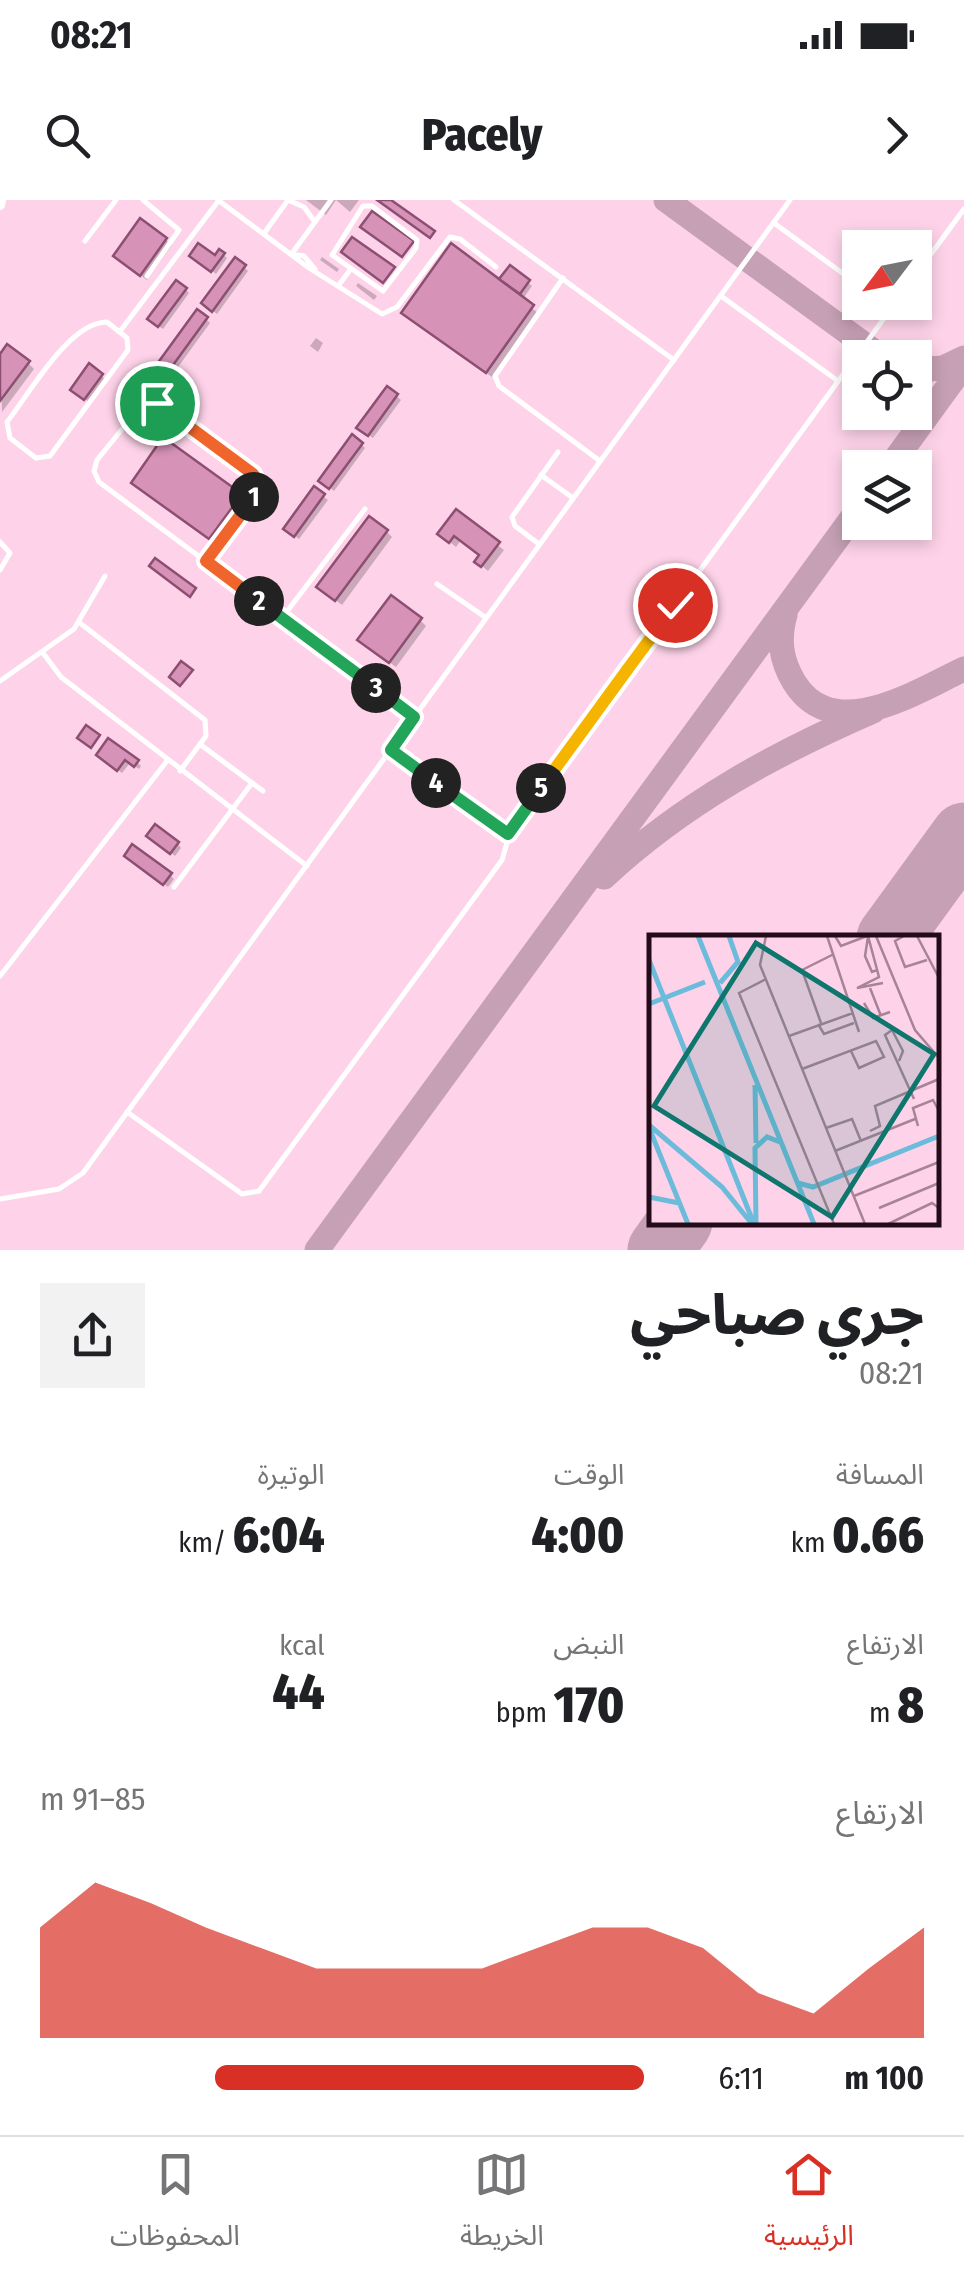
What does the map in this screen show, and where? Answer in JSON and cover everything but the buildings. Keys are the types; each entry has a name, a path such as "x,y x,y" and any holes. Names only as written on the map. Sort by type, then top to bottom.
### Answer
{"lane":[{"path":"85,241 116,200"},
{"path":"143,200 179,230 147,276"},
{"path":"121,330 218,200 295,254 304,256 315,269 376,312 390,312 445,240 454,237 496,267"},
{"path":"265,232 288,200 304,207 315,222"},
{"path":"295,254 331,200"},
{"path":"454,200 674,360"},
{"path":"0,1199 72,1182 307,866 790,200"},
{"path":"362,206 372,206 417,240 416,248 386,290 377,290 350,270 331,251 362,206"},
{"path":"932,253 964,209"},
{"path":"774,223 842,273"},
{"path":"338,286 350,270"},
{"path":"563,278 495,376 499,386 600,461"},
{"path":"721,296 838,381"},
{"path":"127,1112 242,1194 259,1191 502,860 508,834 884,320"},
{"path":"93,322 107,322 121,330 129,342 126,354 50,456 36,458 10,438 8,422 70,340 93,322"},
{"path":"206,561 256,494 257,478 157,403 146,401 97,460 95,477 206,561 414,717"},
{"path":"540,544 514,524 512,516 558,452"},
{"path":"541,475 573,498"},
{"path":"282,618 364,508"},
{"path":"0,542 10,552 0,570"},
{"path":"0,681 80,623 105,576"},
{"path":"437,584 484,617"},
{"path":"80,623 205,720 208,732 180,771"},
{"path":"43,653 61,677 231,812 307,866"},
{"path":"200,745 263,792"},
{"path":"391,750 508,834"},
{"path":"0,976 167,761"},
{"path":"174,886 252,783"}],"taxiway":[{"path":"666,200 858,340"},
{"path":"932,369 964,358"},
{"path":"902,450 964,365"},
{"path":"317,1250 842,532"},
{"path":"785,615 781,641 790,674 811,701 830,710 876,708 964,669"},
{"path":"604,877 666,826 731,782 873,711"}],"runway":[{"path":"891,935 964,835"},
{"path":"660,1250 678,1225"}],"route":[{"path":"157,403 257,478 256,494 206,561 414,717 391,750 508,834 675,605"}]}
